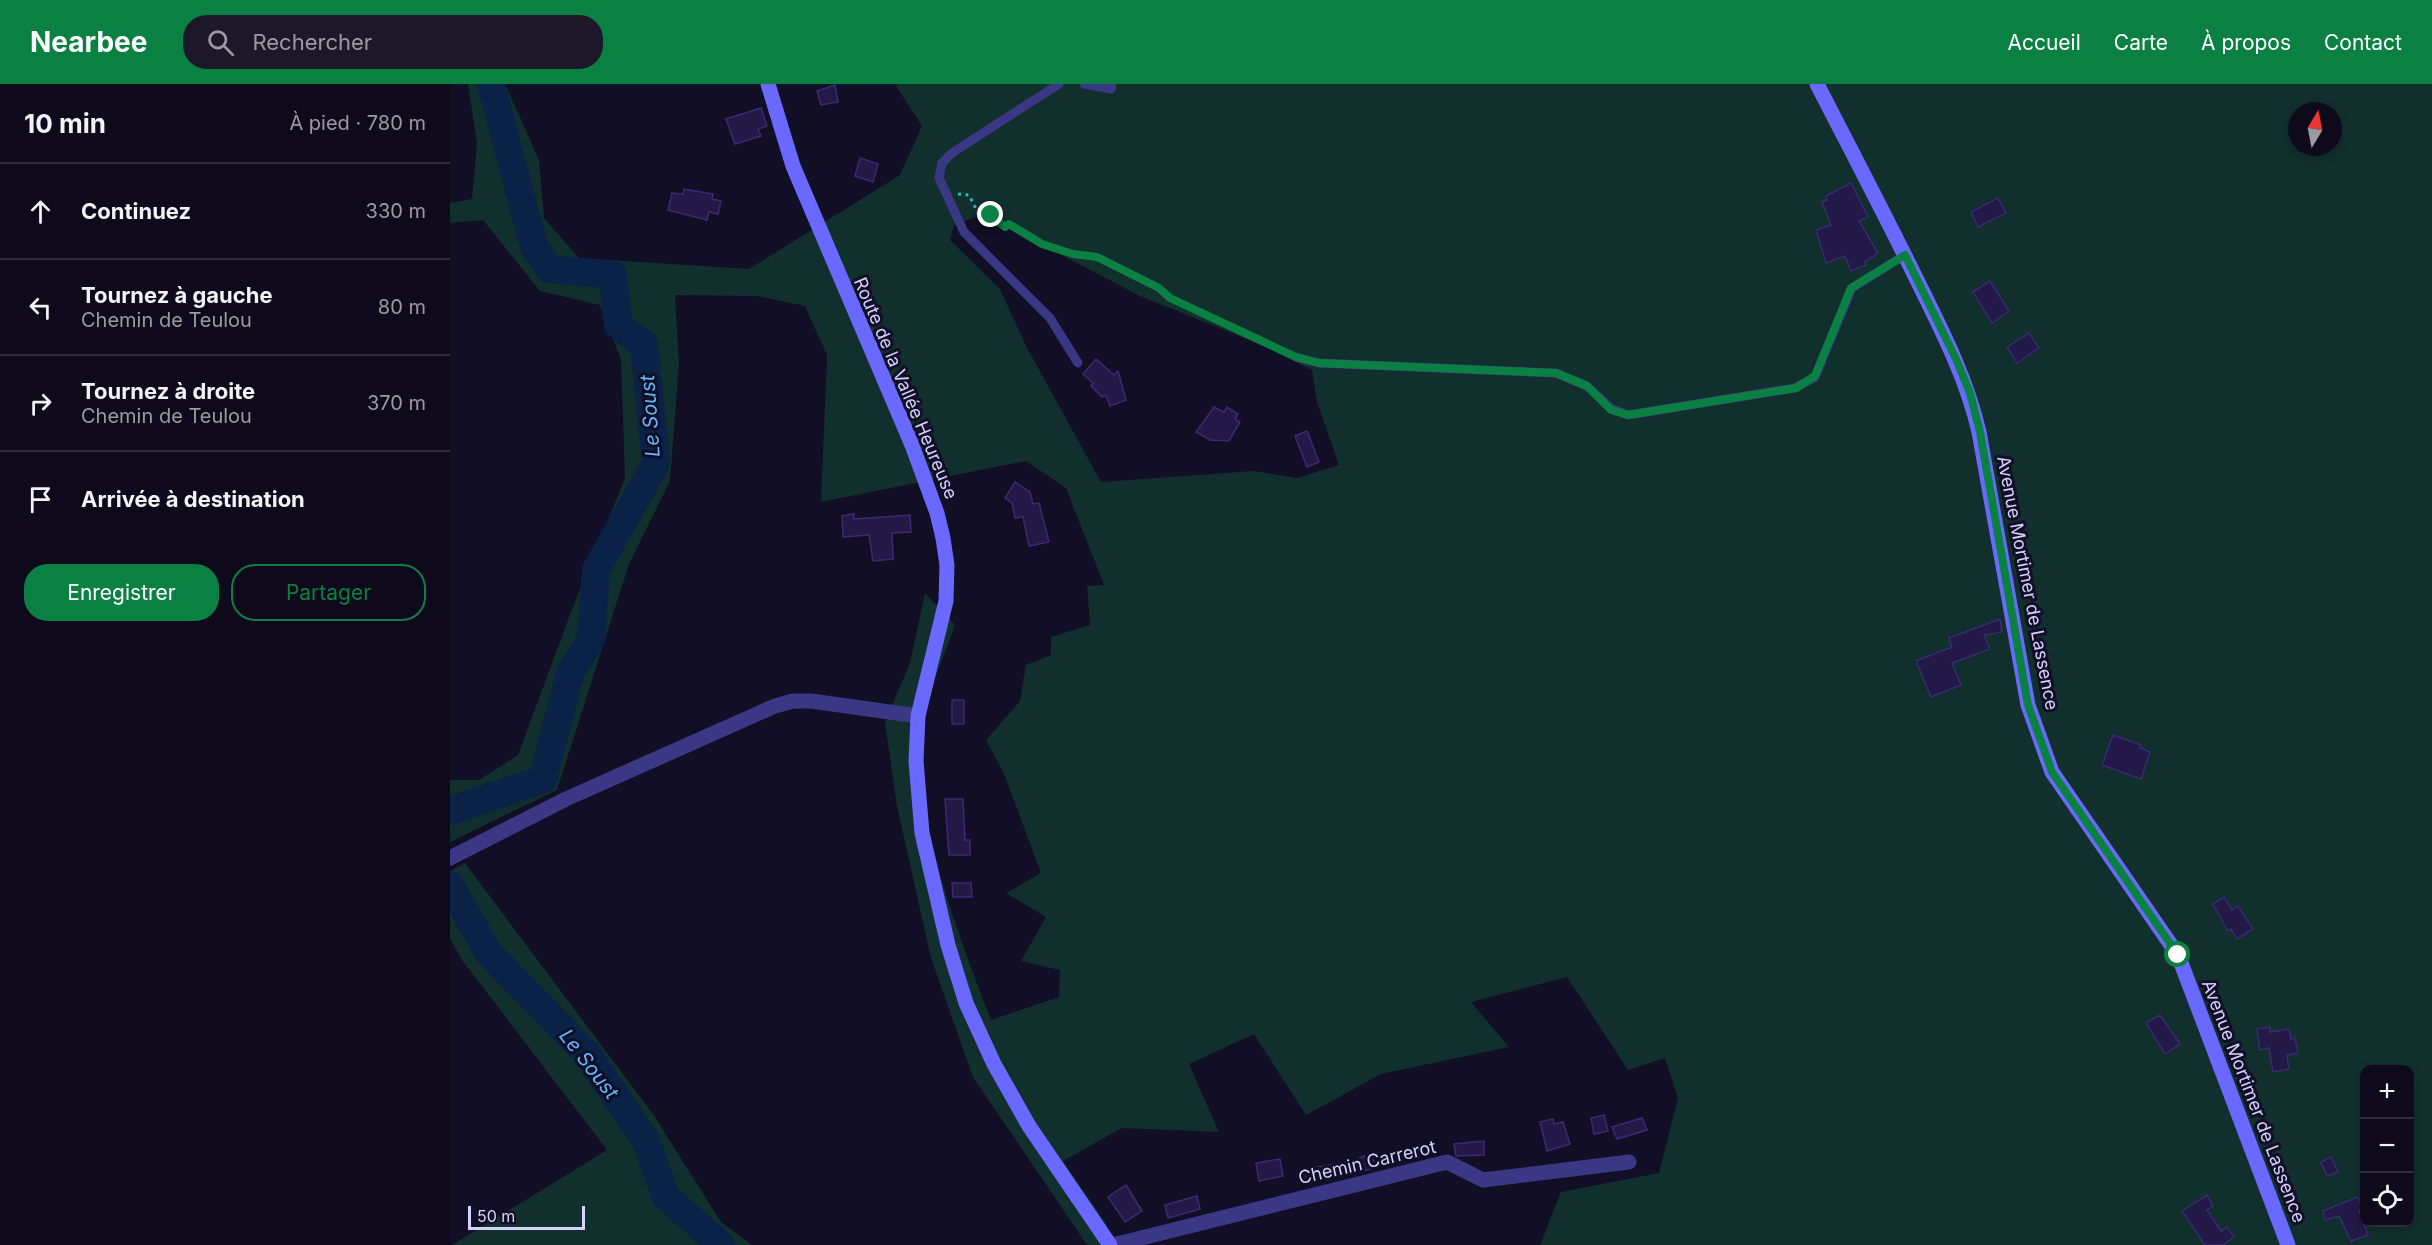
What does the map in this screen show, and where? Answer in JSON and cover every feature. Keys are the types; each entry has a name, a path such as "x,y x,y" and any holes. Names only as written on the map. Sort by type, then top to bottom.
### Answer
{"street":[{"name":"Route de la Vallée Heureuse","path":"768,84 793,166 912,445 937,513 943,537 947,565 945,601 918,716 916,761 922,833 948,945 966,1003 994,1064 1029,1126 1111,1245"},
{"name":"Avenue Mortimer de Lassence","path":"1817,84 1905,255 1970,393 1980,432 2028,705 2052,772 2178,955 2288,1245"},
{"path":"455,855 566,799 774,706 794,701 811,701 918,716"},
{"name":"Chemin Carrerot","path":"1111,1245 1447,1161 1483,1180 1629,1162"}],"lane":[{"path":"1059,84 952,153 942,163 939,178 964,232 1050,318 1078,363"},
{"path":"1084,84 1111,89 1112,84"},
{"path":"1296,357 1319,363 1556,373 1587,386 1611,410 1628,415 1796,388 1815,376 1851,288 1905,255"}],"path":[{"path":"969,195 978,213 991,215 1005,227 1009,224 1042,244 1073,254 1097,257 1159,288 1170,298 1296,357"}],"green space":[{"path":"468,84 505,84 539,160 544,218 579,258 749,269 900,175 922,126 895,84 2432,84 2432,1245 1540,1245 1561,1192 1659,1173 1678,1098 1665,1058 1628,1070 1567,977 1471,1002 1509,1047 1381,1074 1306,1115 1254,1034 1189,1064 1219,1132 1122,1128 1063,1161 1105,1222 1116,1245 1087,1245 973,1077 931,958 897,806 885,722 910,663 925,593 955,625 927,707 922,746 923,785 929,826 950,907 991,1020 1059,997 1060,970 1021,961 1046,917 1006,893 1041,873 1005,776 986,740 1020,701 1026,665 1051,655 1051,637 1090,625 1087,586 1104,585 1066,488 1026,461 821,502 827,355 805,306 757,296 675,295 679,363 670,481 629,564 557,790 450,842 450,780 479,780 518,755 571,612 625,478 621,360 600,305 540,291 483,220 450,223 450,203 472,199 477,143","holes":["983,214 1140,296 1259,344 1312,370 1317,402 1339,465 1297,478 1253,471 1101,482 1026,346 1000,289 950,240 954,225"]},
{"path":"465,863 653,1114 721,1222 752,1245 452,1245 607,1150 462,960 450,939 450,871"}],"building":[{"path":"835,85 838,102 821,105 817,91"},
{"path":"761,108 767,126 758,129 761,136 735,144 726,119"},
{"path":"860,158 878,164 873,182 855,176"},
{"path":"1851,183 1868,217 1859,221 1878,253 1865,262 1866,265 1851,271 1845,256 1826,263 1816,230 1831,225 1822,202 1827,200 1826,196"},
{"path":"684,189 713,194 712,199 721,201 718,214 709,212 707,220 668,210 672,193 683,194"},
{"path":"1998,198 2006,213 1978,227 1971,212"},
{"path":"1990,281 2009,311 1992,323 1973,292"},
{"path":"2029,333 2039,348 2017,363 2007,347"},
{"path":"1096,359 1114,375 1118,371 1126,400 1110,406 1106,395 1102,397 1091,386 1093,383 1083,374"},
{"path":"1214,407 1224,412 1227,407 1238,414 1235,419 1240,422 1229,441 1210,440 1196,432"},
{"path":"1307,431 1319,462 1307,467 1295,436"},
{"path":"1015,482 1030,492 1033,504 1039,503 1049,542 1029,546 1023,517 1015,518 1012,503 1005,498"},
{"path":"854,514 854,519 910,515 911,532 892,533 893,559 873,561 869,535 843,537 842,516"},
{"path":"2000,619 2002,632 1984,635 1990,649 1952,663 1961,685 1931,697 1916,661 1952,647 1949,638"},
{"path":"952,700 964,700 964,724 952,724"},
{"path":"2113,735 2141,745 2140,748 2150,752 2141,779 2102,765"},
{"path":"945,799 963,799 965,840 970,840 970,855 949,855"},
{"path":"952,883 971,883 972,897 953,897"},
{"path":"2224,897 2232,910 2238,906 2253,929 2237,939 2231,929 2228,931 2213,904"},
{"path":"2160,1015 2180,1044 2165,1054 2146,1023"},
{"path":"2270,1027 2270,1032 2289,1029 2291,1039 2295,1038 2298,1053 2287,1055 2289,1069 2273,1072 2269,1048 2260,1050 2257,1029"},
{"path":"1604,1115 1608,1131 1594,1134 1591,1118"},
{"path":"1642,1118 1647,1130 1617,1139 1612,1127"},
{"path":"1553,1119 1554,1124 1563,1122 1570,1144 1547,1151 1540,1122"},
{"path":"1484,1141 1484,1155 1456,1156 1454,1144"},
{"path":"1371,1154 1376,1168 1363,1171 1356,1159"},
{"path":"2331,1157 2338,1172 2327,1176 2321,1162"},
{"path":"1280,1159 1283,1176 1259,1181 1256,1163"},
{"path":"1355,1160 1357,1170 1306,1184 1302,1173 1307,1171 1306,1169"},
{"path":"1126,1185 1142,1211 1125,1222 1108,1197"},
{"path":"2207,1195 2213,1206 2207,1210 2221,1231 2227,1227 2234,1237 2223,1245 2205,1245 2182,1211"},
{"path":"1197,1196 1200,1209 1168,1218 1165,1205"},
{"path":"2358,1197 2360,1227 2365,1227 2368,1235 2351,1241 2339,1216 2325,1220 2323,1211"}],"waterway":[{"name":"Le Soust","path":"450,811 543,779 570,673 591,639 596,570 656,463 644,344 618,325 613,275 549,269 534,246 491,84"},
{"name":"Le Soust","path":"450,885 488,952 586,1053 646,1141 666,1197 721,1245"}],"route":[{"path":"991,215 1005,227 1009,224 1042,244 1055,246 1073,254 1097,257 1159,288 1170,298 1296,357 1319,363 1556,373 1587,386 1611,410 1628,415 1796,388 1815,376 1851,288 1905,255 1956,359 1970,393 1980,432 2028,705 2052,772 2178,955"}]}
